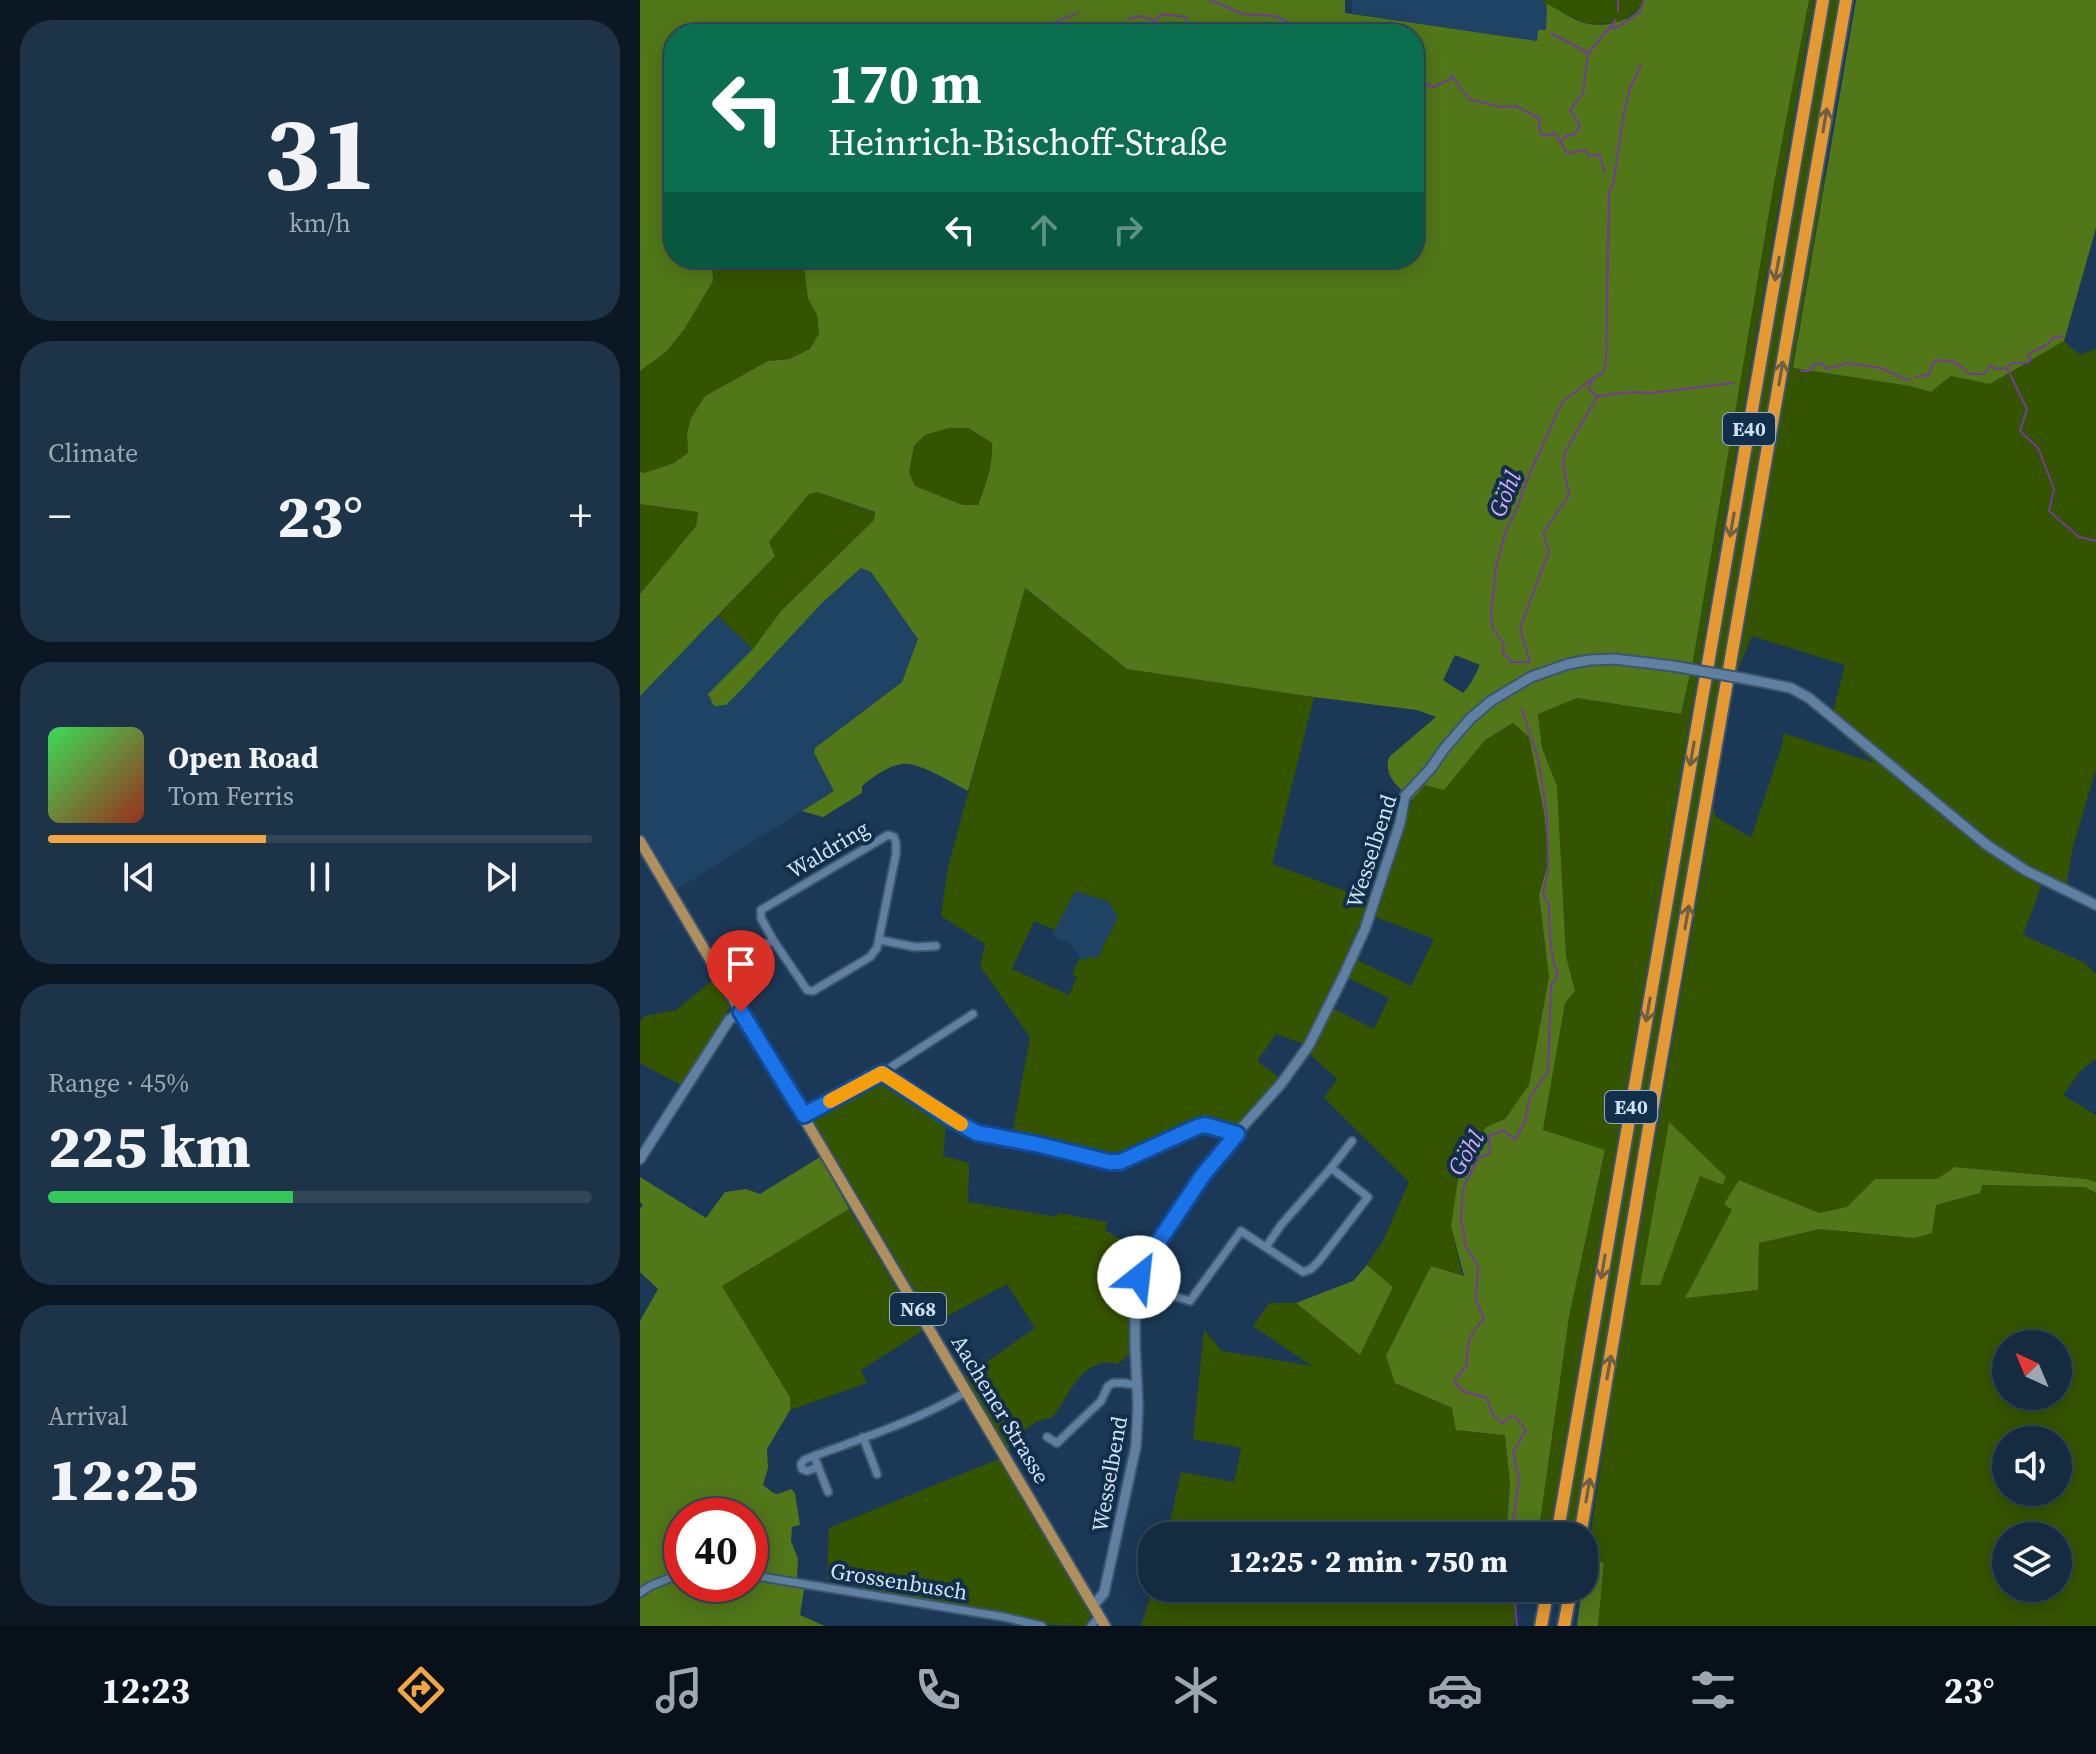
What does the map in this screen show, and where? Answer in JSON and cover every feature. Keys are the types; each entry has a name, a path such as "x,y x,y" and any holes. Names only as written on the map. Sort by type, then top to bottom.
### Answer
{"highway":[{"name":"E40","path":"1559,1522 1823,0"},
{"name":"E40","path":"1582,1522 1846,0"},
{"path":"1541,1626 1545,1602"},
{"path":"1564,1626 1568,1602"}],"main road":[{"name":"Aachener Strasse","path":"640,841 1102,1621"}],"street":[{"name":"Wesselbend","path":"1093,1606 1104,1593 1136,1446 1135,1296 1144,1265 1203,1175 1281,1084 1309,1045 1365,929 1394,845 1405,796 1470,719 1491,701 1531,677 1590,660 1614,659 1673,666 1791,688 1809,698 1987,845 2025,870 2096,905"},
{"name":"Waldring","path":"888,835 894,837 896,854 880,940 870,957 813,991 807,990 773,940 761,918 761,910 888,835"},
{"path":"718,973 773,940"},
{"path":"880,940 915,947 936,946"},
{"path":"640,1159 729,1020 741,1012"},
{"path":"804,1115 882,1073 973,1014"},
{"path":"882,1073 977,1133 1109,1162 1120,1162 1205,1125 1237,1134"},
{"path":"1266,1247 1352,1141"},
{"path":"1137,1285 1190,1301 1241,1231 1303,1272 1311,1269 1368,1197 1331,1168"},
{"path":"1047,1437 1057,1443 1101,1401 1108,1386 1113,1383 1137,1385"},
{"path":"818,1467 807,1471 802,1469 801,1464 814,1456 908,1422 966,1392"},
{"path":"863,1437 877,1474"},
{"path":"814,1456 828,1492"},
{"name":"Grossenbusch","path":"768,1578 1042,1626"},
{"path":"640,1593 664,1580"},
{"path":"1091,1626 1102,1621"}],"shaded area":[{"path":"1352,0 1544,0 1547,4 1546,31 1537,41 1352,14"},
{"path":"862,567 871,572 918,639 902,682 815,748 814,753 834,791 676,890 640,832 640,696 718,616 753,649 709,693 742,689 822,603"},
{"path":"1074,891 1108,901 1118,917 1096,960 1085,961 1071,944 1052,936"}],"green space":[{"path":"640,0 1345,0 1345,13 1420,24 664,24 664,268 712,268 713,281 685,328 666,352 640,371"},
{"path":"1544,0 1644,0 1642,7 1620,23 1587,24 1544,4"},
{"path":"1644,0 1809,0 1773,189 1693,661 1681,714 1577,698 1538,714 1542,748 1557,786 1566,956 1575,991 1565,1003 1543,1130 1605,1150 1569,1317 1540,1522 1507,1522 1510,1483 1505,1435 1456,1430 1452,1408 1395,1383 1386,1356 1431,1266 1464,1276 1451,1226 1460,1166 1486,1127 1505,1119 1529,1085 1549,977 1539,895 1549,860 1544,813 1529,737 1513,723 1485,740 1444,790 1425,785 1412,800 1390,776 1389,757 1436,717 1417,710 1127,669 1025,588 968,791 927,770 902,764 876,776 862,786 862,793 823,817 802,811 834,791 814,753 815,748 902,682 918,639 871,572 861,568 822,603 726,705 714,706 708,694 753,649 781,611 874,520 875,512 817,492 809,494 769,542 775,556 640,696 640,594 696,526 698,512 640,504 640,472 674,463 688,453 687,433 691,418 705,396 768,361 789,359 810,349 819,333 817,315 808,299 804,268 1424,268 1424,25 1537,41 1538,30 1546,30 1547,4 1578,20 1596,25 1629,18","holes":["949,428 968,428 992,443 990,467 978,505 963,505 915,486 909,472 914,446 925,435","1455,655 1480,665 1463,693 1443,680"]},
{"path":"1809,0 1814,0 1551,1522 1540,1522 1569,1317 1605,1151 1543,1131 1565,1003 1575,991 1566,956 1557,786 1542,748 1538,714 1577,698 1681,714 1693,661 1773,189"},
{"path":"1827,0 1842,0 1582,1497 1574,1522 1568,1522 1568,1497"},
{"path":"1856,0 2096,0 2096,228 2064,341 1990,384 1951,376 1931,392 1793,368"},
{"path":"1828,162 1793,368 1931,392 1951,376 1990,384 2064,341 2080,355 2096,349 2096,769 2073,847 2065,892 2043,881 2023,935 2085,963 2096,974 2096,1059 2081,1070 2063,1095 2096,1115 2096,1182 1955,1167 1937,1179 1875,1179 1847,1208 1819,1213 1739,1180 1724,1204 1733,1209 1758,1290 1759,1243 1820,1229 1914,1238 1936,1205 1979,1193 1982,1185 2085,1187 2096,1193 2096,1626 1598,1626 1604,1563 1598,1561 1598,1522 1592,1522 1613,1384 1713,810 1715,816 1751,838 1783,742 1783,733 1875,763 1830,723 1845,665 1752,636 1737,671 1818,203","holes":["1669,1123 1725,1178 1723,1184 1700,1175 1640,1285"]},
{"path":"712,268 804,268 808,299 817,315 819,333 810,349 789,359 768,361 705,396 687,433 688,453 674,463 640,472 640,371 666,352 713,281"},
{"path":"949,428 968,428 992,443 990,467 978,505 963,505 915,486 909,472 914,447 925,435"},
{"path":"817,492 875,513 874,520 781,611 753,649 718,616 775,556 769,542 809,494"},
{"path":"640,504 698,512 696,526 640,594"},
{"path":"1024,588 1127,669 1314,697 1272,864 1370,900 1326,1004 1304,1044 1276,1034 1257,1061 1281,1079 1230,1136 1203,1127 1118,1160 1012,1135 1030,1037 980,966 985,944 941,916 948,867","holes":["1075,891 1108,901 1118,917 1097,959 1088,956 1085,961 1080,958 1072,974 1077,977 1069,995 1012,969 1034,921 1055,930"]},
{"path":"1514,723 1529,737 1544,813 1549,860 1539,895 1549,977 1529,1086 1505,1119 1486,1127 1451,1226 1462,1275 1430,1266 1395,1383 1505,1435 1510,1483 1507,1522 1170,1522 1181,1472 1234,1482 1241,1448 1193,1439 1204,1330 1222,1351 1312,1366 1253,1326 1269,1303 1296,1303 1360,1355 1393,1287 1367,1265 1384,1239 1409,1182 1324,1098 1337,1079 1308,1052 1332,1008 1374,1029 1389,998 1348,978 1357,960 1411,986 1434,939 1373,916 1412,800 1425,785 1444,789 1485,740"},
{"path":"713,980 730,1007 681,1085 640,1063 640,1023 644,1016 676,1010"},
{"path":"882,1080 946,1124 943,1156 969,1163 968,1202 1107,1222 1105,1230 1146,1256 1133,1278 1131,1353 1118,1364 1103,1363 1090,1368 1077,1380 1052,1418 1032,1424 1007,1451 965,1377 1035,1328 1007,1284 934,1323 812,1118"},
{"path":"1669,1122 1726,1177 1723,1185 1700,1176 1660,1285 1640,1285"},
{"path":"820,1157 849,1209 722,1286 790,1397 790,1410 767,1449 768,1468 763,1485 777,1494 791,1489 795,1493 800,1525 792,1527 791,1541 798,1559 797,1578 804,1589 800,1615 825,1626 640,1626 640,1321 658,1289 640,1272 640,1209 643,1205 640,1202 640,1177 706,1218 725,1192 746,1189 760,1194"},
{"path":"1955,1167 2086,1179 2096,1182 2096,1193 2085,1187 1982,1185 1980,1193 1936,1205 1932,1233 1914,1238 1820,1229 1759,1243 1758,1290 1685,1298 1732,1210 1724,1204 1739,1180 1819,1213 1847,1207 1875,1179 1937,1179"},
{"path":"849,1209 922,1331 861,1370 867,1383 790,1410 790,1397 722,1286"},
{"path":"1367,1265 1393,1287 1360,1355 1296,1303 1353,1281"},
{"path":"999,1459 1092,1611 1087,1626 988,1616 827,1579 829,1528"},
{"path":"1598,1561 1604,1563 1598,1626 1577,1626 1580,1602 1598,1602"},
{"path":"1149,1602 1515,1602 1516,1616 1514,1626 1141,1626"}],"waterway":[{"path":"1210,0 1243,14 1275,16 1289,24"},
{"path":"1618,0 1618,11"},
{"name":"Göhl","path":"1610,28 1618,27 1640,12 1644,0"},
{"path":"1051,24 1078,12"},
{"name":"Göhl","path":"1128,19 1141,16 1155,21 1162,14 1186,17 1189,24"},
{"path":"1589,52 1616,20"},
{"name":"Göhl","path":"1551,33 1588,53 1583,93 1570,110 1580,125 1574,135 1567,135 1561,141"},
{"name":"Göhl","path":"1596,396 1589,389 1592,379 1603,373 1606,363 1609,191 1613,184 1630,88 1641,65"},
{"name":"Göhl","path":"1424,83 1433,87 1452,76 1469,99 1501,107 1516,106 1540,119 1539,128 1543,136 1555,133 1567,153 1585,150 1589,156 1599,154 1605,172"},
{"path":"2008,367 2012,363 2028,363 2031,359 2027,355 2053,338 2063,336"},
{"name":"Göhl","path":"1916,377 1928,375 1935,360 1955,362 1970,374 1984,374 1991,365 1995,369 2007,368 2027,409 2020,431 2038,448 2054,489 2049,511 2079,537 2096,541"},
{"name":"Göhl","path":"1801,371 1809,371 1821,363 1827,369 1848,363 1881,368 1910,379"},
{"name":"Göhl","path":"1592,379 1562,402 1506,531 1496,566 1491,616 1493,629 1504,644 1503,653 1512,662 1530,662 1520,628 1549,551 1543,533 1569,495 1563,464 1565,452 1597,397"},
{"name":"Göhl","path":"1598,396 1733,383"},
{"name":"Göhl","path":"1513,1522 1519,1479 1513,1452 1526,1430 1514,1415 1502,1423 1492,1414 1487,1398 1463,1391 1454,1381 1467,1365 1470,1340 1484,1319 1476,1300 1478,1266 1466,1247 1461,1219 1463,1188 1478,1158 1490,1153 1489,1136 1504,1130 1515,1140 1525,1121 1530,1097 1548,1071 1551,986 1558,975 1550,937 1549,905 1543,894 1548,871 1547,815 1538,758 1522,709"},
{"name":"Göhl","path":"1515,1602 1517,1626"}],"slow traffic":[{"path":"830,1101 882,1073 961,1124"}],"route":[{"path":"741,1012 804,1115 882,1073 977,1133 1109,1162 1120,1162 1205,1125 1237,1134 1203,1175 1139,1277"}]}
